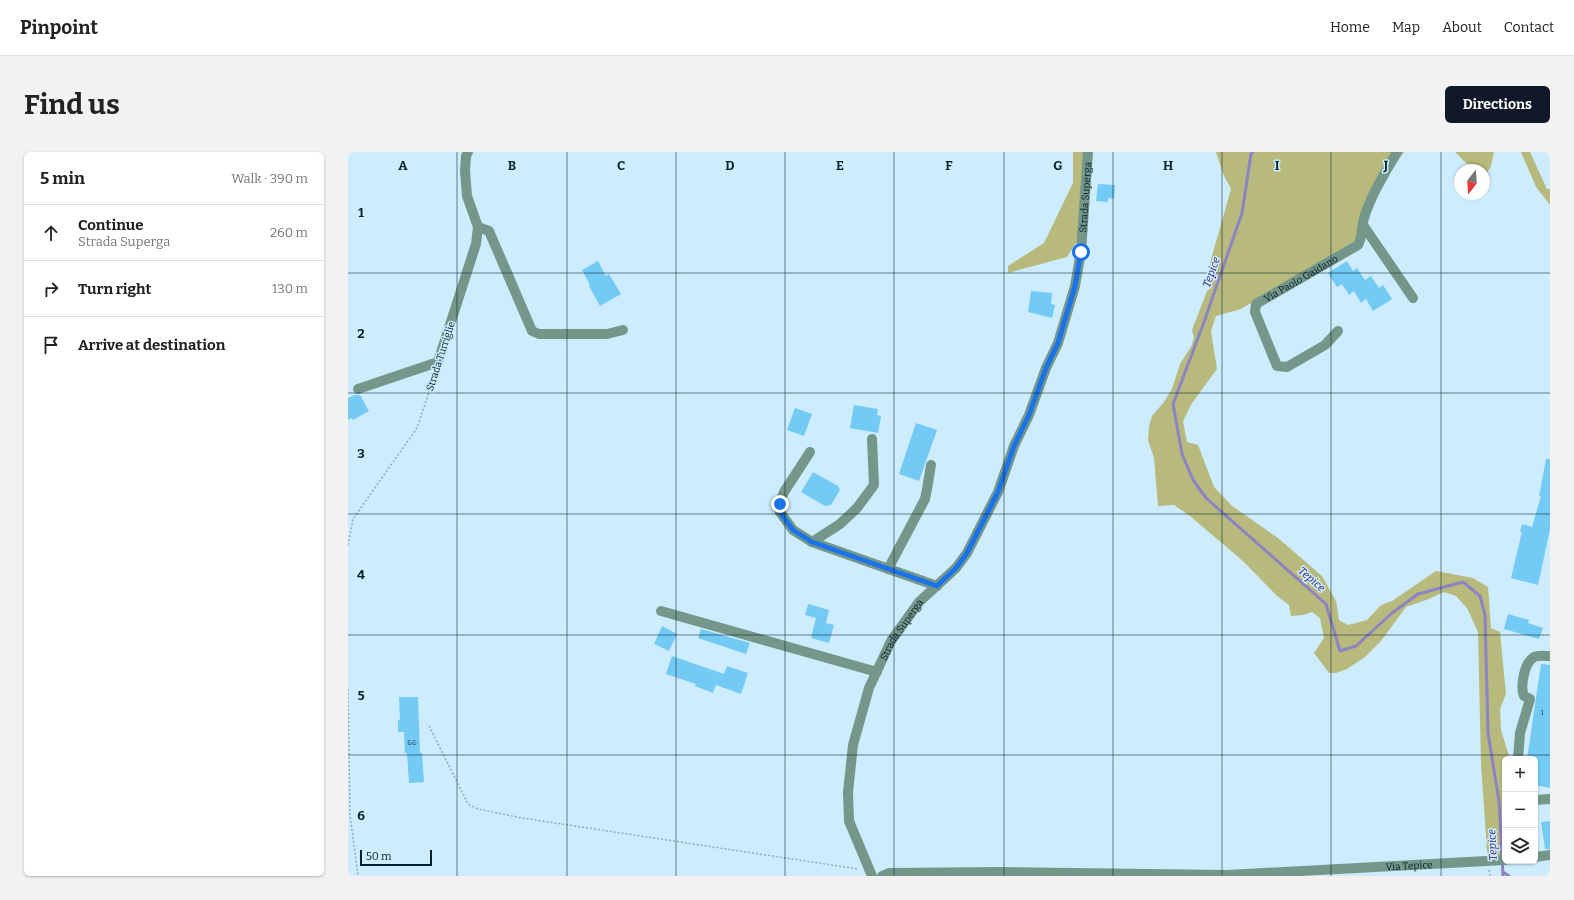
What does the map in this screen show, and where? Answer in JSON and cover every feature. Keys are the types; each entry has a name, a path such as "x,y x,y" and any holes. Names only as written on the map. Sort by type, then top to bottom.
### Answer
{"street":[{"name":"Strada Turriglie","path":"438,362 476,244 478,227 467,196 465,171 466,156 468,152"},
{"name":"Strada Superga","path":"871,874 849,821 848,792 853,745 870,688 896,635 919,602 956,568 967,553 994,499 1014,446 1029,415 1046,368 1058,343 1075,286 1081,252 1088,152"},
{"name":"Via Paolo Gaidano","path":"1338,330 1325,345 1287,367 1277,366 1254,312 1256,304 1358,245 1362,239 1363,220 1373,196 1397,152"},
{"path":"1363,225 1413,298"},
{"path":"478,227 489,231 532,331 539,334 608,334 623,330"},
{"path":"358,389 438,362"},
{"path":"812,542 840,524 857,508 874,486 872,439"},
{"path":"810,452 784,492 780,504 780,512 793,530 812,542 937,586"},
{"path":"888,569 924,499 927,489 930,465"},
{"path":"661,611 877,672"},
{"path":"1518,756 1520,732 1530,699 1524,696 1522,692 1526,668 1529,661 1536,656 1550,656"},
{"path":"1538,800 1550,799"},
{"path":"1538,857 1550,855"},
{"name":"Via Tepice","path":"882,876 889,873 1226,875 1502,860"}],"path":[{"name":"Strada Turriglie","path":"348,545 353,519 417,428 438,362"},
{"path":"348,689 350,815 358,876"},
{"path":"429,726 468,804 478,809 522,818 871,874"}],"green space":[{"path":"1073,152 1085,152 1079,239 1067,257 1008,273 1008,266 1044,243 1073,183"},
{"path":"1216,152 1404,152 1373,196 1355,241 1241,309 1216,316 1211,331 1217,369 1192,403 1183,421 1187,442 1198,445 1214,487 1232,506 1278,538 1322,576 1336,601 1339,620 1348,625 1367,620 1381,605 1392,601 1436,571 1473,578 1488,587 1491,628 1500,632 1506,694 1500,709 1501,730 1509,756 1502,756 1502,860 1492,861 1487,851 1481,764 1478,632 1467,608 1456,596 1444,592 1406,607 1381,641 1365,657 1347,669 1336,673 1329,673 1314,653 1324,638 1320,618 1312,612 1303,615 1291,616 1289,605 1277,596 1244,562 1190,516 1174,505 1158,506 1154,458 1148,440 1149,426 1152,416 1164,402 1172,389 1180,364 1192,345 1194,337 1192,330 1207,291 1212,286 1209,273 1210,263 1231,189 1223,174"},
{"path":"1455,152 1494,152 1490,168 1490,164 1467,164"},
{"path":"1521,152 1530,152 1547,189 1550,189 1550,205 1536,187"}],"building":[{"path":"1098,184 1115,185 1114,199 1108,198 1108,202 1096,201"},
{"path":"598,261 606,276 609,274 621,294 600,306 582,270"},
{"path":"1347,261 1353,271 1357,268 1365,280 1371,276 1379,288 1383,285 1392,299 1373,311 1366,299 1361,303 1354,291 1349,295 1342,284 1337,287 1328,273"},
{"path":"1031,291 1052,293 1051,304 1055,305 1052,318 1028,312"},
{"path":"355,395 360,395 369,411 353,420 352,418 348,420 348,398"},
{"path":"854,405 878,409 877,415 881,416 878,433 850,428"},
{"path":"795,408 812,414 804,436 787,430"},
{"path":"916,423 937,430 919,481 899,474"},
{"path":"1546,459 1550,459 1550,529 1538,585 1511,578 1522,532 1520,532 1522,524 1532,527 1541,496 1539,496"},
{"path":"813,472 838,486 840,490 831,505 825,506 801,492"},
{"path":"808,604 829,610 826,623 834,625 829,643 811,638 816,618 805,615"},
{"path":"1508,614 1529,620 1528,623 1543,628 1539,639 1504,629"},
{"path":"662,626 677,634 669,651 654,644"},
{"path":"701,629 750,643 746,654 698,638"},
{"path":"672,656 724,674 727,666 748,673 741,694 716,685 713,693 695,686 696,684 666,674"},
{"path":"1541,664 1550,665 1550,788 1538,786 1538,756 1527,756"},
{"path":"399,697 418,697 420,753 422,753 424,782 409,783 404,732 398,732 398,720 400,720"},
{"path":"1550,821 1550,849 1545,849 1541,822"}],"waterway":[{"name":"Tepice","path":"1253,152 1251,154 1242,213 1204,322 1173,404 1182,454 1193,480 1206,498 1326,604 1340,651 1356,646 1392,613 1418,594 1463,582 1480,596 1485,615 1488,733 1499,801 1503,876"},
{"name":"Tepice","path":"1503,872 1509,876"}],"route":[{"path":"780,504 780,512 793,530 812,542 937,586 956,568 967,553 998,492 1014,446 1029,415 1046,368 1058,343 1075,286 1081,252"}]}
